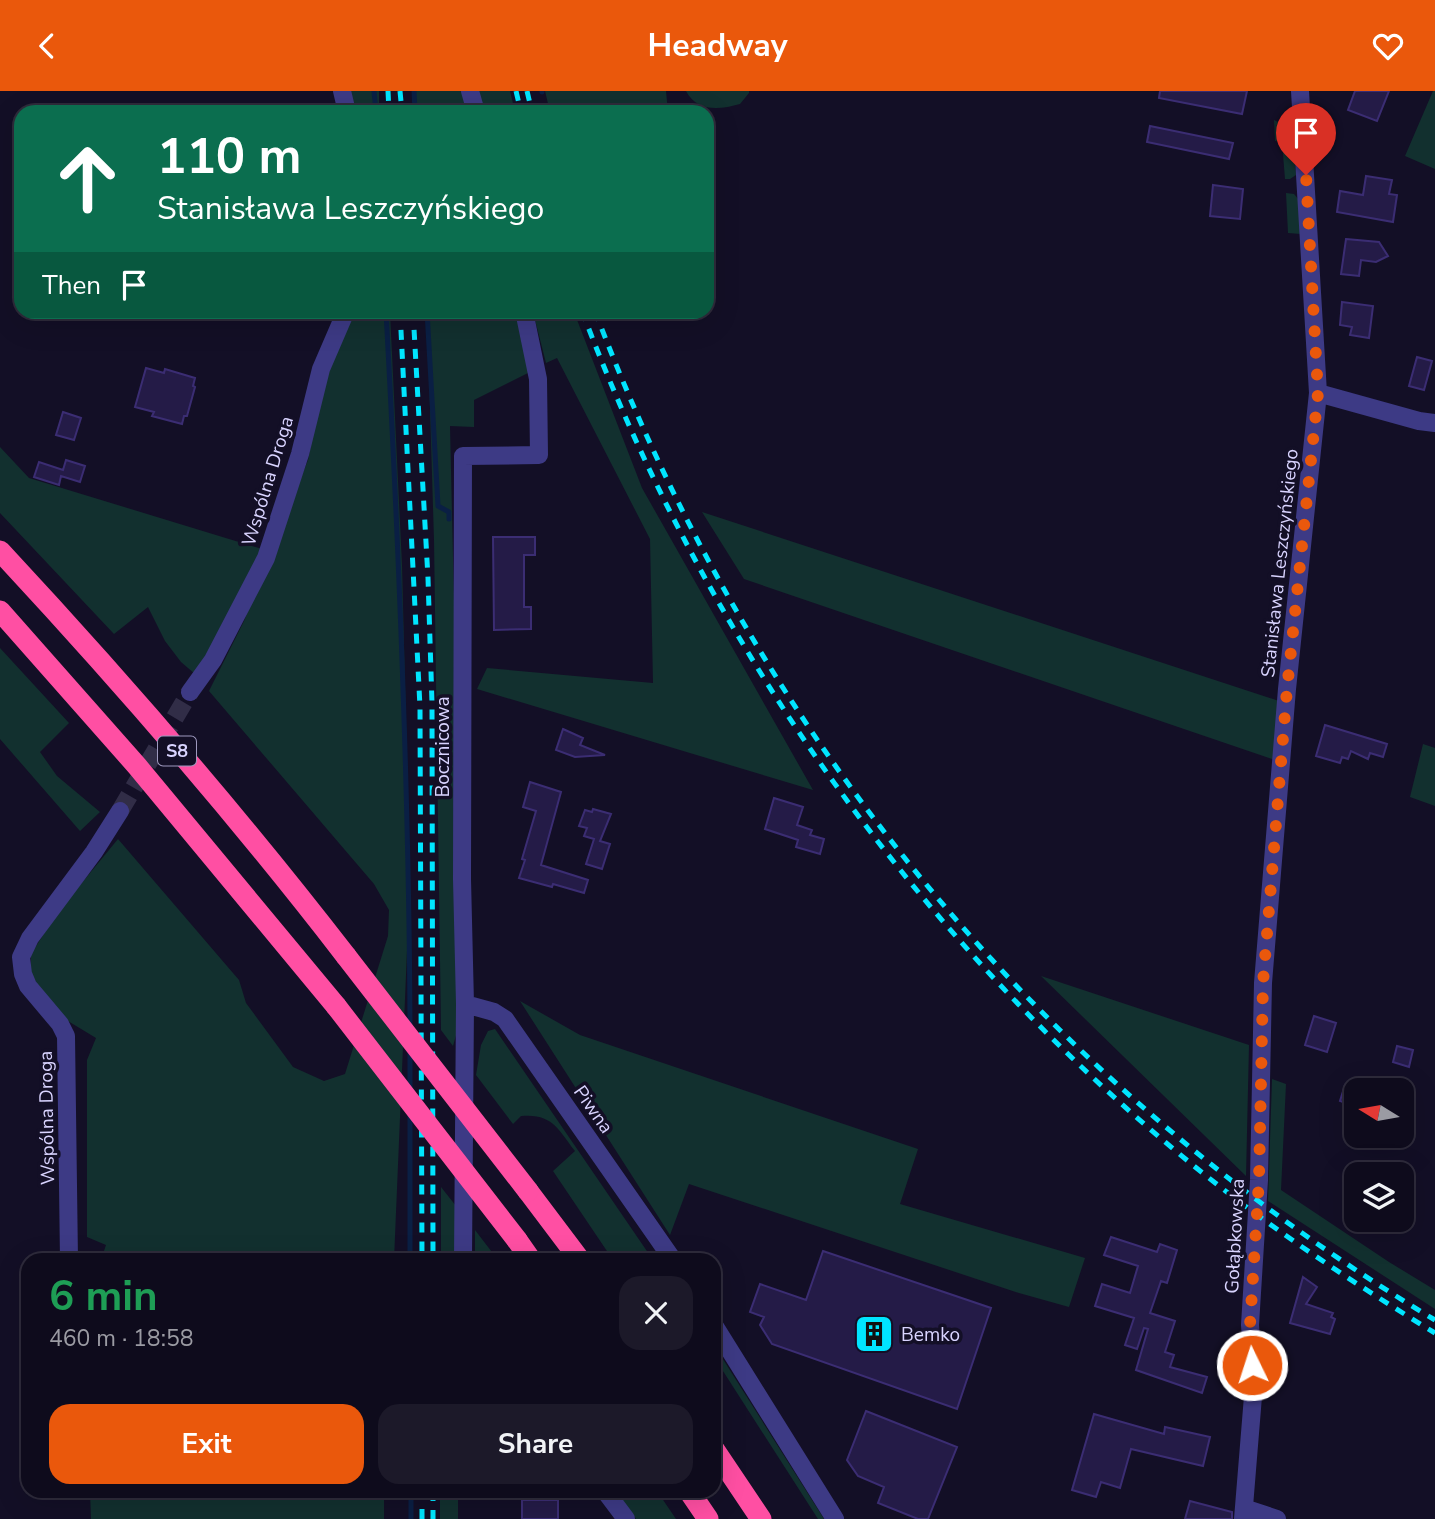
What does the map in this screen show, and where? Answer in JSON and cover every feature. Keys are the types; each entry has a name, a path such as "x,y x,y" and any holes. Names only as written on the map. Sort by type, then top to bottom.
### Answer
{"highway":[{"name":"S8","path":"0,551 166,738 303,900 575,1253"},
{"name":"S8","path":"0,611 137,766 336,1006 526,1253"},
{"path":"721,1459 761,1519"},
{"path":"694,1498 708,1519"}],"street":[{"name":"Stanisława Leszczyńskiego","path":"1261,1080 1263,983 1287,689 1318,393 1300,91"},
{"name":"Wspólna Droga","path":"190,692 213,660 266,558 300,454 321,369 343,319"},
{"name":"Bocznicowa","path":"463,1253 463,456 540,455 538,379 526,319"},
{"path":"1318,393 1435,423"},
{"name":"Wspólna Droga","path":"69,1253 66,1036 60,1024 28,986 21,957 30,938 94,852 120,811"},
{"name":"Piwna","path":"465,1004 494,1011 505,1019 668,1253"},
{"name":"Gołąbkowska","path":"1244,1513 1254,1384 1250,1325 1259,1180 1261,1080"},
{"path":"721,1336 835,1519"},
{"path":"610,1498 626,1519"},
{"path":"1244,1513 1277,1519"}],"green space":[{"path":"348,91 379,91 379,105 351,105"},
{"path":"415,91 464,91 467,105 416,105"},
{"path":"477,91 510,91 513,105 481,105"},
{"path":"545,91 666,91 667,105 548,105"},
{"path":"686,91 749,91 740,104 717,108 714,108 714,105 700,105"},
{"path":"1435,91 1435,169 1405,156"},
{"path":"1274,120 1288,127 1294,143 1296,175 1290,179 1285,179 1282,142 1275,141"},
{"path":"1286,193 1294,194 1299,200 1301,234 1288,233"},
{"path":"347,319 390,319 402,565 410,880 394,1253 103,1253 106,1245 87,1237 87,1060 96,1038 63,1018 42,993 31,973 31,954 57,913 118,839 239,980 246,1003 293,1067 324,1081 345,1074 388,936 389,910 374,884 209,691 244,621 308,460 324,377"},
{"path":"427,319 520,319 532,371 474,400 474,427 450,426 456,688 457,1032 453,1046 441,1030 434,540"},
{"path":"535,319 577,319 642,488 813,790 477,689 487,668 653,683 650,539 557,358 546,363"},
{"path":"0,447 29,478 262,549 228,623 195,674 181,662 165,641 148,607 114,634 0,513"},
{"path":"702,512 1279,701 1275,760 744,579"},
{"path":"0,648 69,723 40,752 57,776 100,812 80,831 0,739"},
{"path":"1423,744 1435,748 1435,806 1410,797"},
{"path":"1041,976 1249,1045 1246,1176"},
{"path":"520,1001 580,1035 918,1149 900,1204 1085,1258 1069,1307 689,1184 670,1235"},
{"path":"495,1029 648,1253 608,1253 553,1171 575,1151 559,1129 547,1120 532,1116 521,1116 513,1124 476,1075 481,1045 488,1031"},
{"path":"1272,1079 1286,1084 1281,1190 1435,1290 1435,1309 1268,1201"},
{"path":"441,1187 456,1206 457,1253 441,1253"},
{"path":"475,1230 493,1253 475,1253"},
{"path":"721,1356 824,1519 818,1519 721,1368"},
{"path":"90,1498 384,1498 384,1519 91,1519"},
{"path":"440,1498 458,1498 458,1519 440,1519"},
{"path":"620,1498 662,1498 676,1519 636,1519"}],"building":[{"path":"1160,91 1247,91 1242,114 1159,98"},
{"path":"1355,91 1389,91 1377,121 1348,110"},
{"path":"1150,126 1233,143 1229,159 1147,142"},
{"path":"1366,176 1392,180 1389,194 1397,195 1393,222 1337,212 1340,191 1363,195"},
{"path":"1213,185 1243,189 1240,219 1210,216"},
{"path":"1346,239 1379,242 1388,256 1376,262 1361,260 1359,276 1341,274"},
{"path":"1342,302 1373,306 1369,338 1350,335 1352,327 1340,325"},
{"path":"1417,357 1432,361 1424,390 1409,386"},
{"path":"146,368 164,373 165,369 195,378 187,416 184,416 182,424 152,416 154,412 135,407"},
{"path":"63,412 81,418 74,440 56,435"},
{"path":"66,460 85,466 80,482 61,476 59,485 34,477 39,462 63,470"},
{"path":"493,537 535,537 535,555 524,555 524,607 531,607 531,629 494,630"},
{"path":"1325,725 1387,744 1383,757 1370,753 1368,759 1351,751 1348,759 1342,757 1340,763 1316,756"},
{"path":"563,729 583,738 580,745 605,755 575,757 556,750"},
{"path":"530,782 561,792 541,865 588,880 584,893 519,878 536,811 523,807"},
{"path":"774,798 803,807 797,825 812,830 810,835 824,839 820,854 796,847 798,840 765,829"},
{"path":"593,809 611,814 600,841 610,844 602,869 586,864 594,839 584,836 587,828 579,826 585,810 592,812"},
{"path":"1314,1016 1336,1023 1327,1052 1305,1045"},
{"path":"1397,1046 1413,1050 1409,1067 1393,1062"},
{"path":"1111,1237 1157,1252 1160,1244 1177,1250 1167,1283 1161,1281 1150,1313 1175,1321 1165,1352 1174,1355 1170,1367 1207,1377 1202,1393 1136,1370 1148,1329 1144,1328 1137,1349 1125,1345 1134,1318 1095,1306 1102,1284 1130,1293 1138,1266 1104,1255"},
{"name":"Bemko","path":"823,1251 991,1308 957,1409 772,1344 760,1325 764,1317 750,1312 760,1284 806,1300"},
{"path":"1303,1277 1317,1287 1306,1304 1333,1313 1331,1317 1335,1319 1330,1334 1290,1323"},
{"path":"866,1411 957,1447 928,1519 918,1519 878,1503 884,1487 858,1476 847,1460"},
{"path":"1094,1414 1164,1434 1165,1427 1210,1437 1203,1466 1131,1449 1120,1488 1101,1482 1096,1497 1072,1490"},
{"path":"522,1500 558,1500 558,1519 522,1519"},
{"path":"1190,1501 1232,1512 1232,1519 1185,1519"}],"waterway":[{"path":"374,91 375,105"},
{"path":"414,91 415,105"},
{"path":"386,319 408,847 410,1025"},
{"path":"427,319 438,506 449,512 449,519"},
{"path":"410,1049 410,1088"},
{"path":"410,1112 410,1253"},
{"path":"411,1498 411,1519"}],"tunnel":[{"path":"120,811 190,692"}],"railway":[{"path":"388,91 389,105"},
{"path":"400,91 401,105"},
{"path":"516,91 519,105"},
{"path":"527,91 530,105"},
{"path":"400,319 420,707 422,1253"},
{"path":"413,319 432,703 433,1253"},
{"path":"585,319 633,434 692,554 758,669 831,779 912,884 999,984 1093,1078 1194,1166 1312,1254 1435,1333"},
{"path":"598,319 661,467 739,616 828,756 929,887 1040,1010 1161,1123 1293,1227 1435,1320"},
{"path":"422,1498 422,1519"},
{"path":"433,1498 433,1519"}],"place":[{"name":"Bemko","path":"874,1334"}],"route":[{"path":"1252,1365 1250,1325 1259,1180 1263,983 1287,689 1318,393 1306,175"}]}
